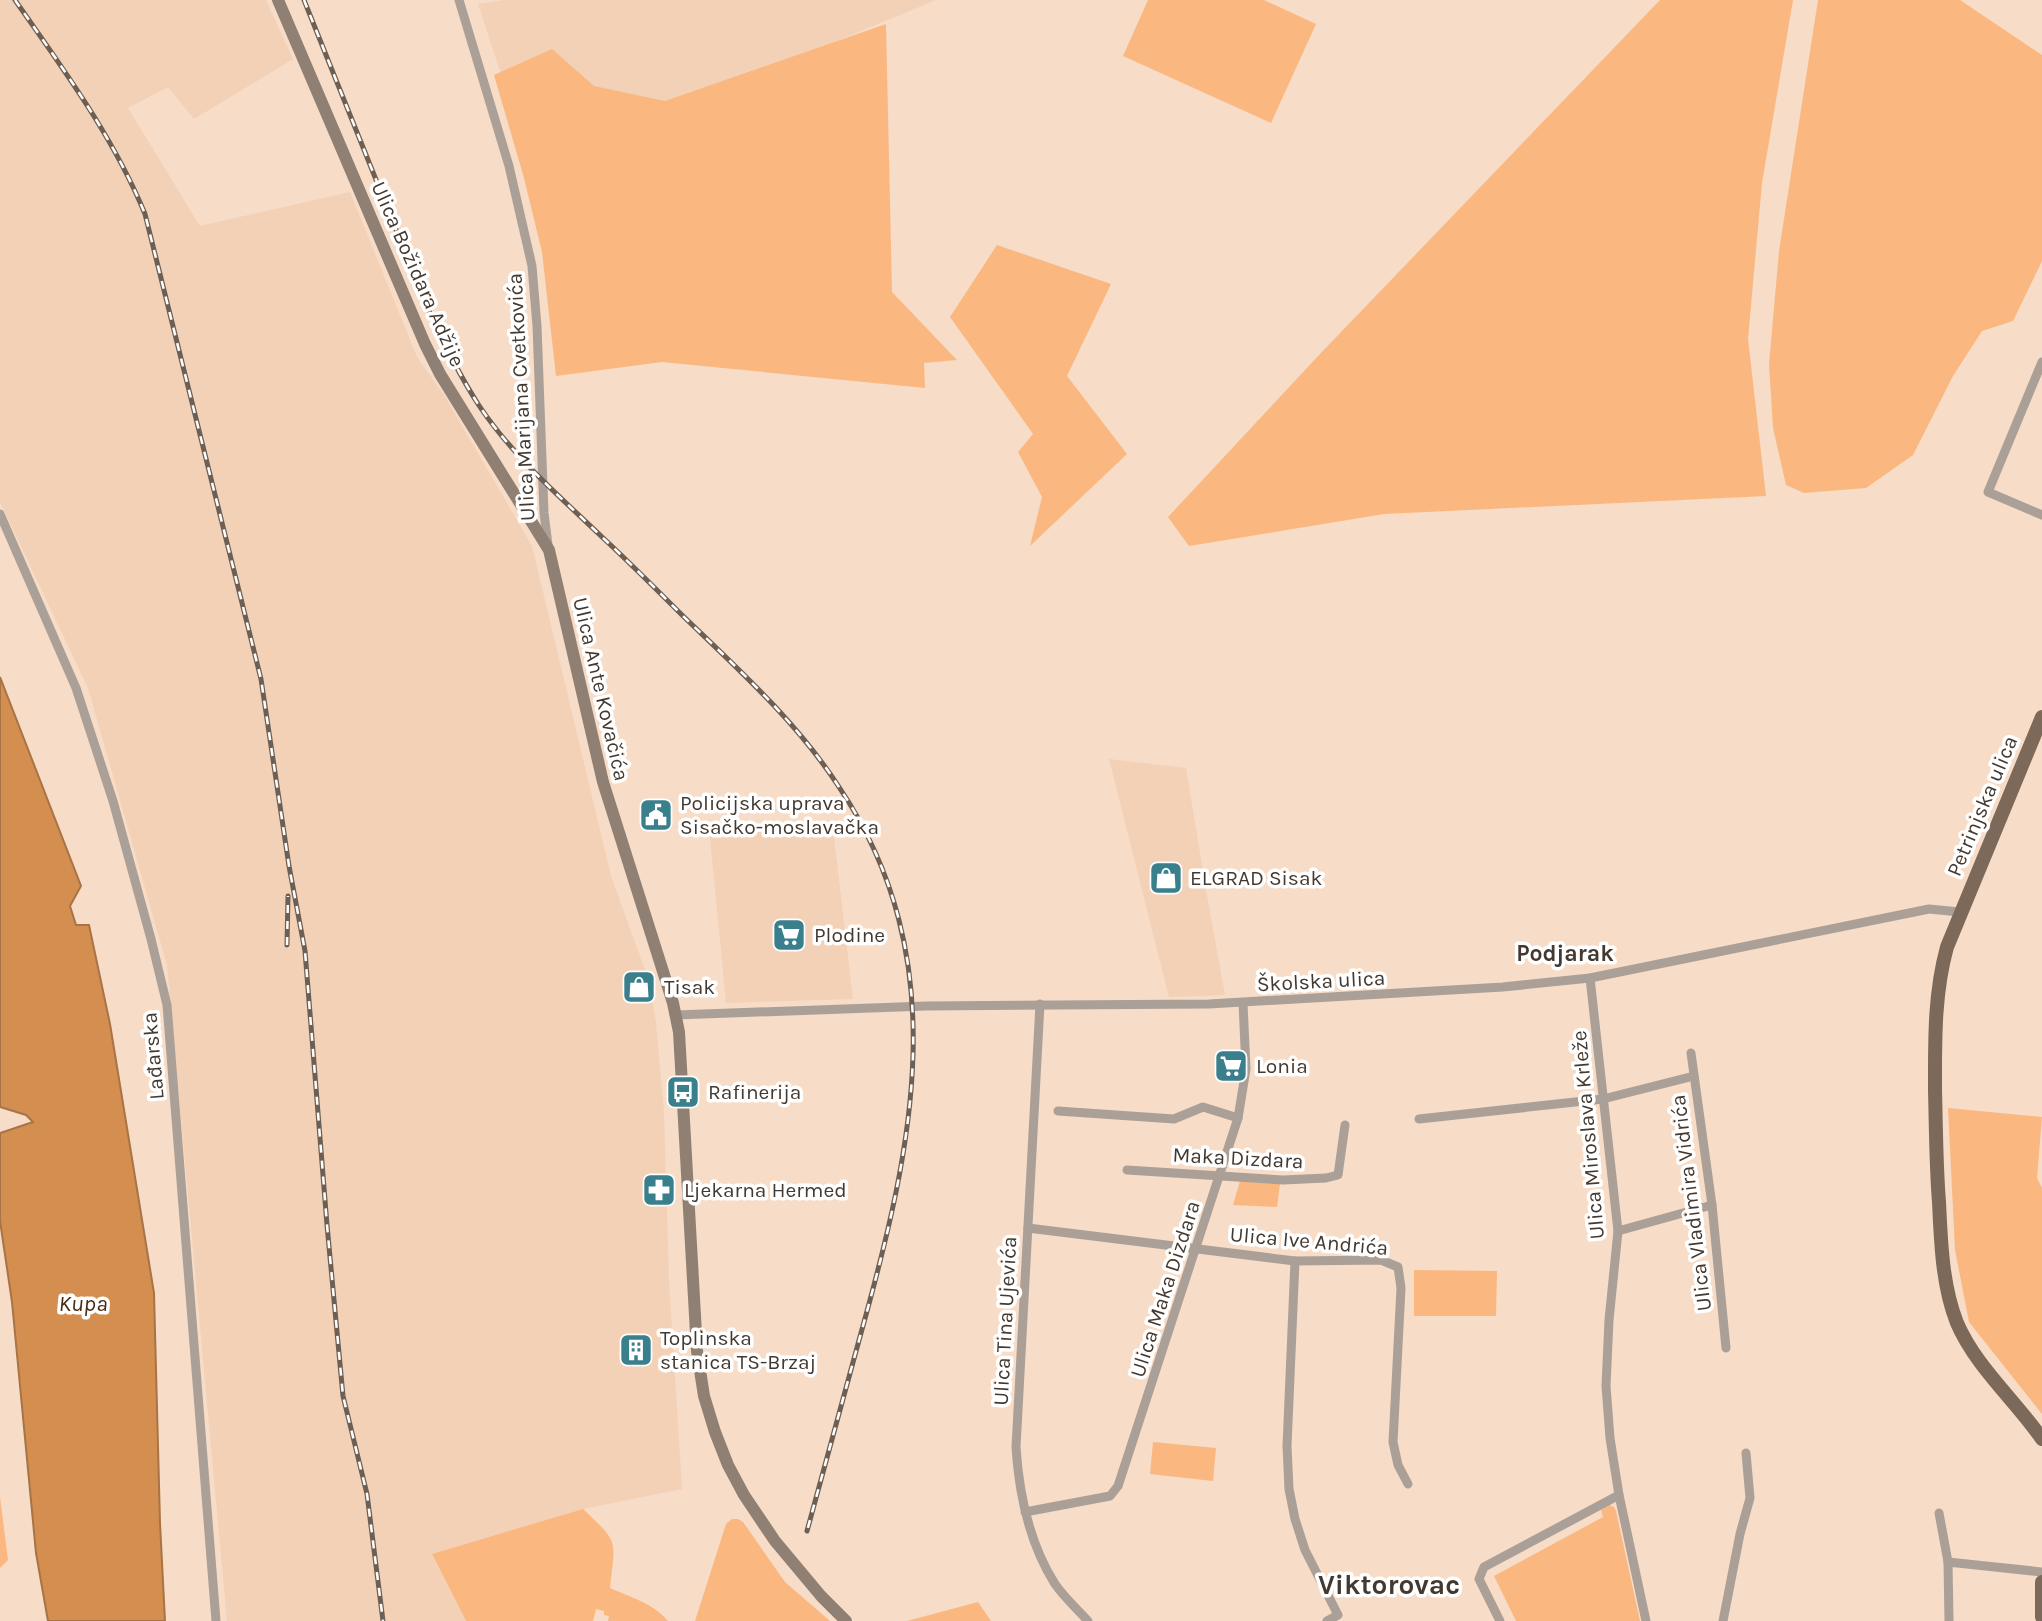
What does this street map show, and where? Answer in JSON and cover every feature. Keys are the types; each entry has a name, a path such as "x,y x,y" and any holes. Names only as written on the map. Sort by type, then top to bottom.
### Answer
{"main road":[{"name":"Ulica Božidara Adžije","path":"278,0 430,354 477,436 549,550"},
{"name":"Ulica Ante Kovačića","path":"549,550 605,791 676,1015 697,1351 704,1396 728,1465 744,1495 775,1541 821,1596 846,1621"},
{"name":"Petrinjska ulica","path":"2042,717 1960,912 1940,974 1936,1007 1937,1156 1946,1282 1957,1322 1972,1350 2042,1439"},
{"path":"2042,1581 2042,1617"}],"street":[{"name":"Ulica Marijana Cvetkovića","path":"459,0 509,166 531,266 537,326 544,513 549,550"},
{"path":"2042,362 1988,492 2042,515"},
{"name":"Lađarska","path":"0,514 76,688 113,802 152,939 167,1005 216,1621"},
{"name":"Školska ulica","path":"676,1015 1040,1004 1146,1006 1427,993 1590,978 1929,909 1960,912"},
{"name":"Ulica Miroslava Krleže","path":"1590,978 1618,1231 1609,1320 1606,1386 1610,1438 1619,1495 1646,1621"},
{"name":"Ulica Maka Dizdara","path":"1026,1512 1110,1496 1115,1492 1238,1118 1247,1069 1243,1003"},
{"name":"Ulica Tina Ujevića","path":"1040,1004 1016,1447 1018,1479 1028,1525 1056,1585 1088,1621"},
{"name":"Ulica Vladimira Vidrića","path":"1691,1054 1712,1205 1726,1348"},
{"path":"1419,1119 1603,1099 1693,1076"},
{"name":"Maka Dizdara","path":"1058,1111 1174,1119 1203,1107 1238,1118"},
{"name":"Maka Dizdara","path":"1127,1170 1283,1180 1326,1178 1338,1174 1345,1125"},
{"path":"1618,1231 1712,1205"},
{"name":"Ulica Ive Andrića","path":"1028,1228 1296,1261 1381,1260 1398,1267 1401,1288 1394,1442 1398,1465 1408,1484"},
{"path":"1296,1261 1287,1470 1295,1519 1305,1550 1338,1615 1327,1621"},
{"path":"1723,1621 1749,1498 1746,1453"},
{"path":"1500,1621 1479,1579 1484,1567 1619,1495"},
{"path":"1939,1513 1948,1562 1949,1621"},
{"path":"1948,1562 2042,1572"}],"shaded area":[{"path":"0,0 266,0 293,59 194,119 168,87 128,108 200,226 350,192 417,357 444,395 532,546 611,876 648,978 656,1022 664,1112 669,1281 682,1489 583,1509 432,1555 466,1621 227,1621 167,965 88,688 0,502"},
{"path":"504,0 936,0 670,110 502,77 478,4"},
{"path":"1148,0 1264,0 1316,24 1271,123 1123,56"},
{"path":"1660,0 1793,0 1762,183 1748,339 1766,496 1384,514 1189,546 1168,517 1319,355"},
{"path":"1818,0 1960,0 2042,55 2042,261 2013,321 1982,331 1953,376 1913,455 1866,488 1804,493 1786,485 1773,428 1769,364 1779,251"},
{"path":"886,24 892,292 957,360 924,363 925,388 662,362 556,376 542,252 494,75 552,49 594,86 665,101"},
{"path":"997,245 1111,284 1067,376 1127,454 1030,546 1042,497 1018,452 1033,434 950,317"},
{"path":"1109,759 1186,768 1225,995 1169,997"},
{"path":"832,820 853,999 726,1003 709,827"},
{"path":"1948,1108 2042,1117 2037,1178 2042,1188 2042,1414 1969,1322 1955,1250"},
{"path":"1240,1181 1280,1184 1277,1207 1233,1205"},
{"path":"1414,1270 1497,1271 1496,1316 1414,1316"},
{"path":"1153,1442 1216,1448 1213,1481 1150,1474"},
{"path":"0,1497 8,1560 0,1568"},
{"path":"1609,1505 1616,1511 1640,1621 1516,1621 1494,1576 1603,1517 1601,1510"},
{"path":"583,1509 604,1529 612,1543 610,1588 648,1605 668,1621 608,1621 609,1616 604,1615 604,1611 596,1609 593,1621 466,1621 432,1554"},
{"path":"732,1519 743,1522 785,1582 830,1621 695,1621 726,1524"},
{"path":"978,1602 991,1621 907,1621"}],"water":[{"name":"Kupa","path":"0,677 81,886 70,906 76,925 89,925 110,1024 154,1293 165,1621 48,1621 36,1553 12,1302 0,1221 0,1133 33,1122 26,1115 0,1107"}],"railway":[{"path":"15,0 102,130 145,214 261,679 289,866 305,951 343,1396 367,1494 383,1621"},
{"path":"304,0 427,307 458,370 480,407 507,442 537,474 745,676 804,740 839,787 875,852 899,919 911,986 913,1055 907,1124 896,1193 880,1263 807,1531"},
{"path":"287,945 288,896"}],"place":[{"name":"Policijska uprava Sisačko-moslavačka","path":"656,815"},
{"name":"ELGRAD Sisak","path":"1166,878"},
{"name":"Plodine","path":"789,935"},
{"name":"Tisak","path":"639,987"},
{"name":"Lonia","path":"1231,1066"},
{"name":"Rafinerija","path":"683,1092"},
{"name":"Ljekarna Hermed","path":"659,1190"},
{"name":"Toplinska stanica TS-Brzaj","path":"636,1350"}],"district":[{"name":"Podjarak","path":"1565,953"},
{"name":"Viktorovac","path":"1389,1584"}]}
